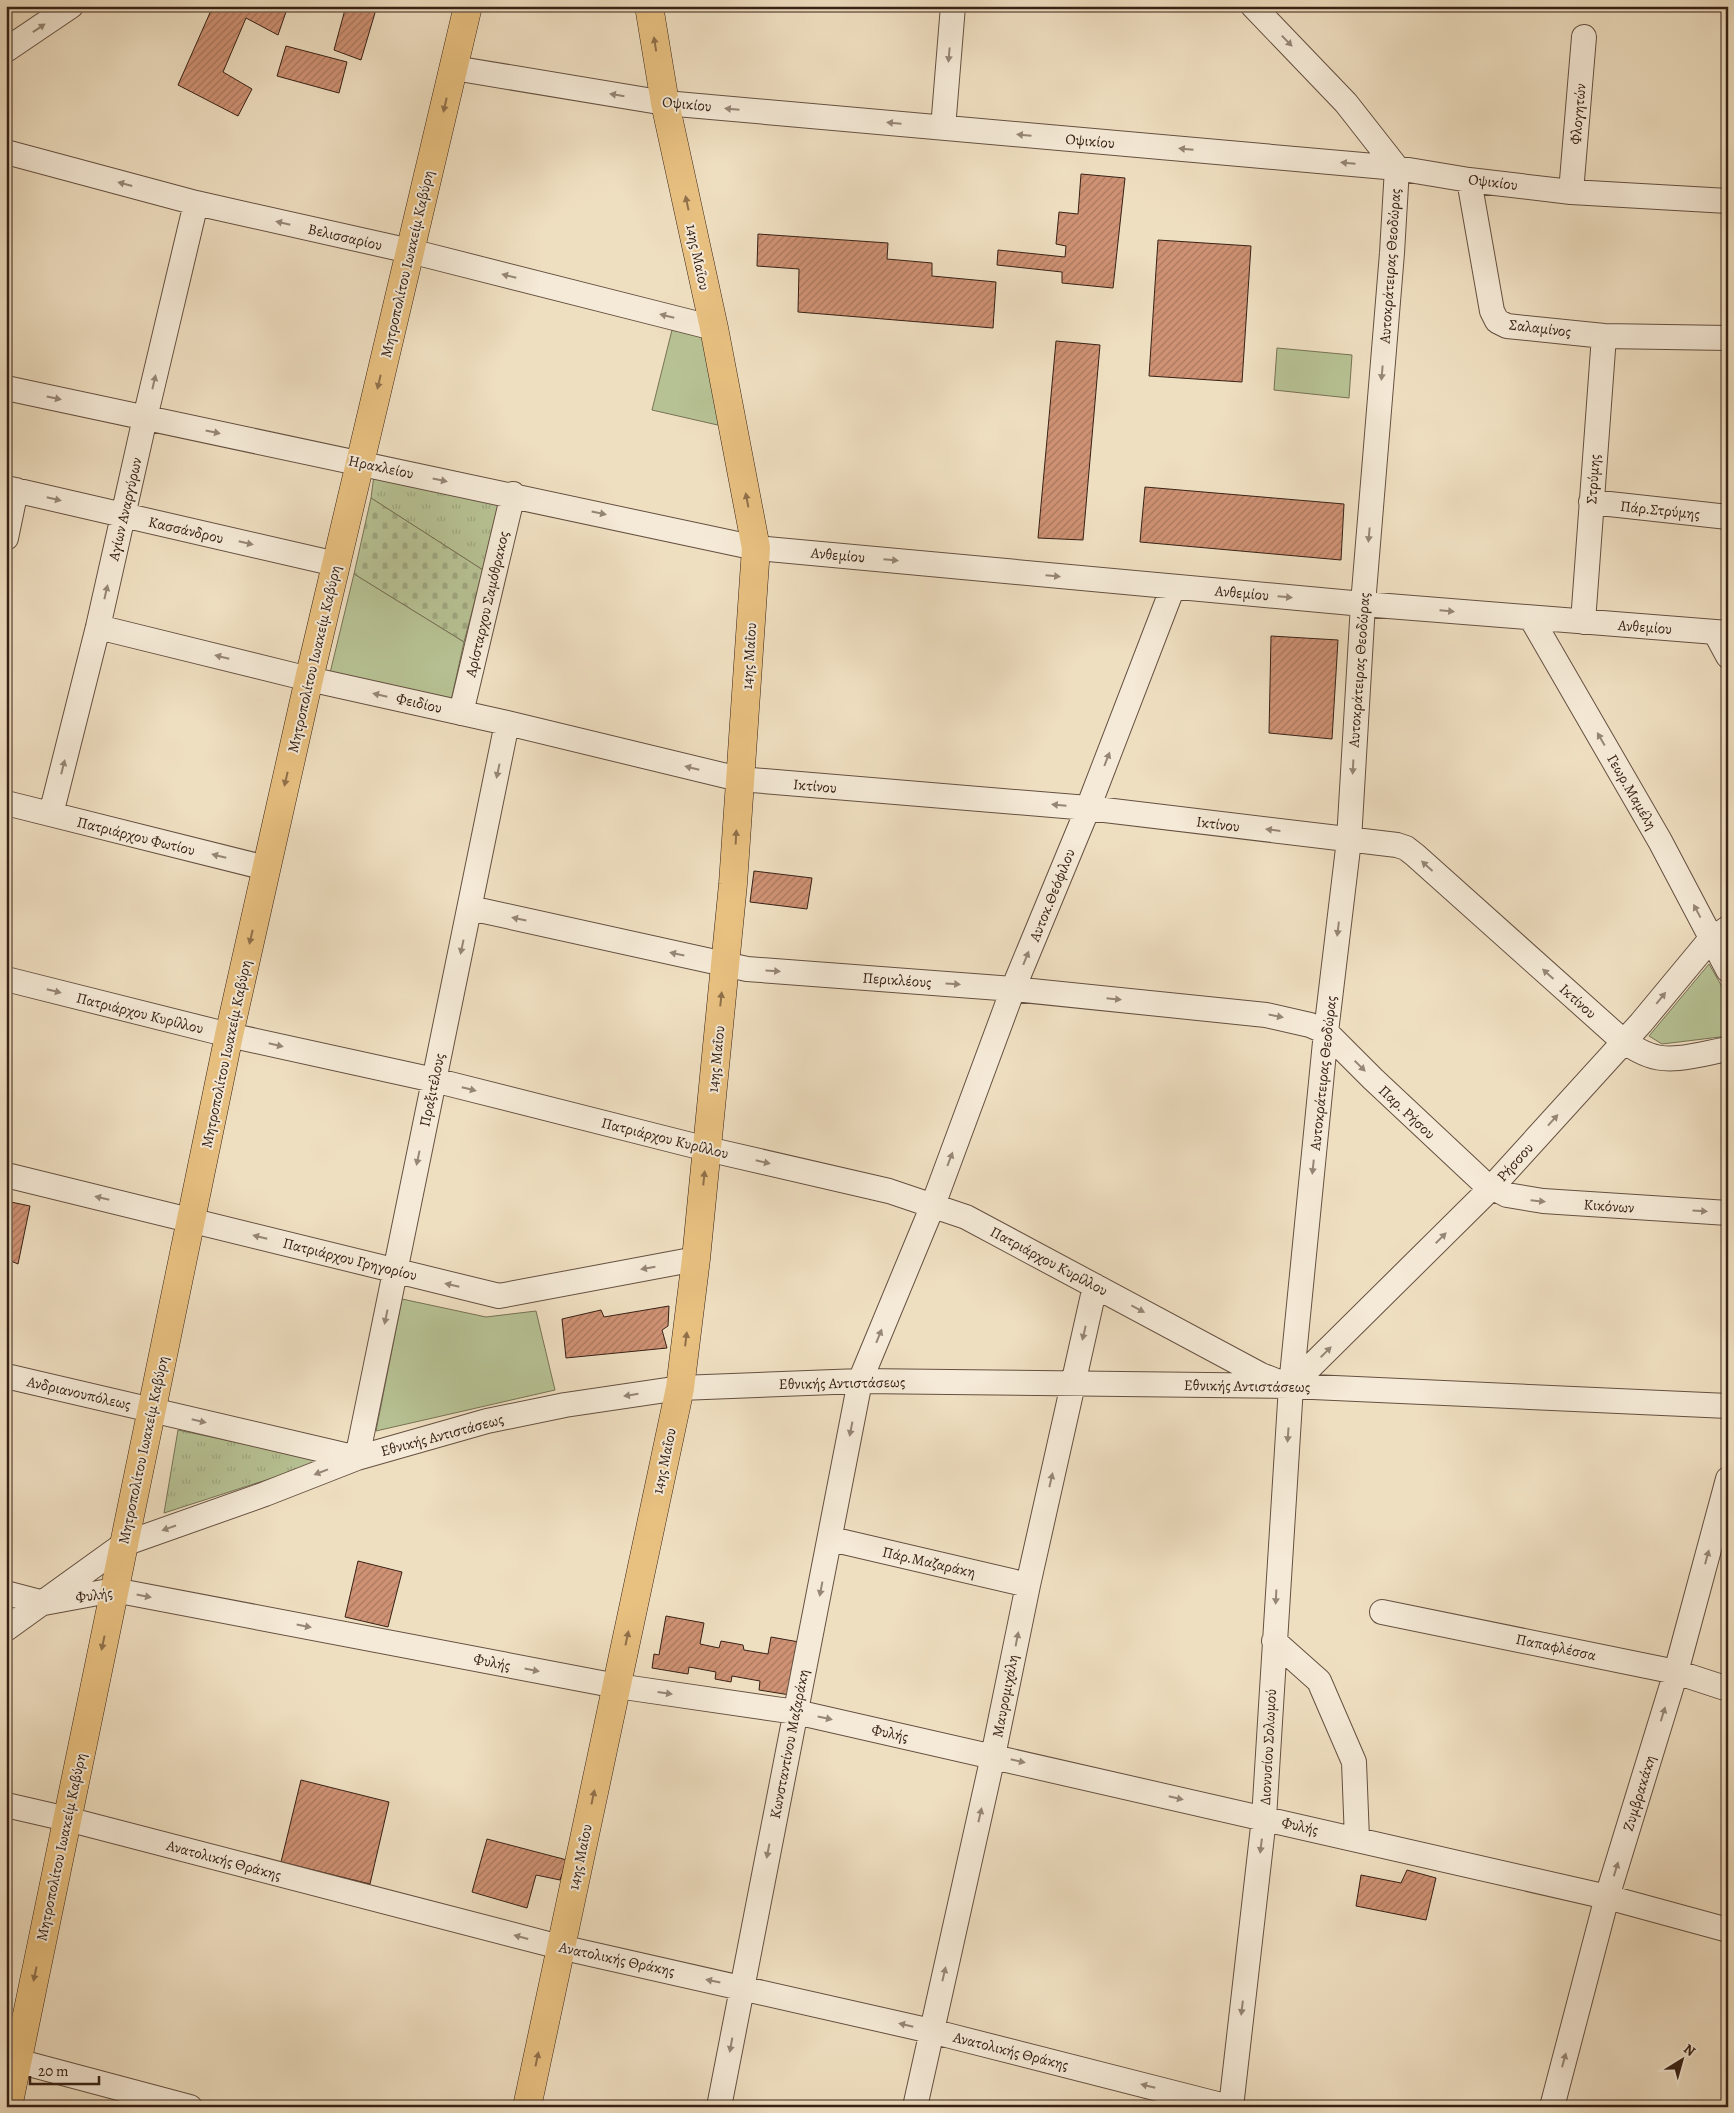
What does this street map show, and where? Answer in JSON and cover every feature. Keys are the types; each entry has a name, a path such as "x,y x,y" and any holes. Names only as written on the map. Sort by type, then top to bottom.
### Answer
{"main road":[{"name":"Μητροπολίτου Ιωακείμ Καβύρη","path":"8,2107 12,2059 67,1819 229,1035 309,679 468,6"},
{"name":"14ης Μαΐου","path":"527,2107 680,1388 696,1260 734,875 739,778 749,673 756,548 714,328 665,103 649,6"}],"street":[{"path":"6,50 71,6"},
{"path":"943,128 954,6"},
{"name":"Αυτοκράτειρας Θεοδώρας","path":"1253,6 1346,103 1397,168 1363,604 1349,840 1326,1032 1291,1386"},
{"name":"Φλογητών","path":"1571,192 1584,37"},
{"name":"Οψικίου","path":"454,68 665,103 1397,168 1469,180 1571,192 1728,200"},
{"name":"Βελισσαρίου","path":"6,152 196,203 410,251 714,328"},
{"name":"Σαλαμίνος","path":"1469,180 1492,311 1497,321 1507,326 1604,336 1728,338"},
{"name":"Αγίων Αναργύρων","path":"51,814 98,627 196,203"},
{"name":"Στρύμης","path":"1583,622 1604,336"},
{"name":"Ηρακλείου","path":"6,388 513,494 756,548"},
{"path":"6,538 11,489"},
{"name":"Κασσάνδρου","path":"11,489 336,564"},
{"name":"Αρίσταρχου Σαμόθρακος","path":"461,713 513,494"},
{"name":"Πάρ.Στρύμης","path":"1592,502 1728,517"},
{"name":"Ανθεμίου","path":"756,548 1363,604 1721,632"},
{"name":"Αυτοκ.Θεόφιλου","path":"860,1381 933,1205 1014,989 1088,808 1173,587"},
{"name":"Γεωρ.Μαμέλη","path":"1531,618 1660,841 1720,933 1728,970"},
{"name":"Φειδίου","path":"98,627 309,679 507,723 739,778"},
{"path":"1721,632 1728,656"},
{"name":"Πραξιτέλους","path":"357,1458 507,723"},
{"name":"Ικτίνου","path":"739,778 1088,808 1397,845 1406,848 1624,1042 1641,1052 1659,1058 1689,1056 1728,1049"},
{"name":"Πατριάρχου Φωτίου","path":"6,803 266,868"},
{"name":"Περικλέους","path":"470,908 756,970 1014,989 1266,1015 1302,1023 1326,1032"},
{"name":"Ρήσσου","path":"1291,1386 1492,1188 1720,933"},
{"name":"Πατριάρχου Κυρίλλου","path":"6,979 229,1035 434,1080 707,1149 889,1190 966,1217 1261,1375 1291,1386"},
{"name":"Παρ. Ρήσου","path":"1326,1032 1467,1168 1492,1188"},
{"name":"Πατριάρχου Γρηγορίου","path":"6,1175 499,1296 696,1260"},
{"name":"Κικόνων","path":"1492,1188 1507,1195 1532,1200 1728,1213"},
{"name":"Μαυρομιχάλη","path":"915,2107 1095,1286"},
{"name":"Ανδριανουπόλεως","path":"6,1376 357,1458"},
{"name":"Εθνικής Αντιστάσεως","path":"6,1630 124,1544 265,1494 357,1458 487,1421 565,1406 680,1388 860,1381 1291,1386 1728,1406"},
{"name":"Κωνσταντίνου Μαζαράκη","path":"719,2107 831,1539 860,1381"},
{"name":"Διονυσίου Σολωμού","path":"1230,2107 1264,1818 1291,1386"},
{"name":"Ζυμβρακάκη","path":"1552,2107 1607,1897 1676,1672 1728,1479"},
{"name":"Πάρ.Μαζαράκη","path":"831,1539 1028,1585"},
{"name":"Φυλής","path":"44,1602 114,1590 617,1686 796,1712 1607,1897 1728,1930"},
{"path":"6,1593 44,1602"},
{"name":"Παπαφλέσσα","path":"1382,1612 1676,1672 1728,1689"},
{"path":"1274,1641 1319,1681 1354,1762 1357,1839"},
{"name":"Ανατολικής Θράκης","path":"6,1805 67,1819 560,1947 931,2031 1230,2107"},
{"path":"12,2059 190,2107"}],"green space":[{"path":"672,330 708,338 722,426 652,410"},
{"path":"1277,348 1352,355 1349,398 1274,390"},
{"path":"374,475 502,501 483,570 371,498"},
{"path":"371,498 483,570 464,642 354,574"},
{"path":"354,574 464,642 451,701 330,673"},
{"path":"1709,964 1728,997 1728,1036 1662,1044 1649,1036"},
{"path":"402,1299 486,1317 536,1311 555,1390 376,1431"},
{"path":"178,1430 325,1461 164,1513"}],"building":[{"path":"213,6 288,6 278,35 246,18 223,72 252,89 238,116 178,85"},
{"path":"346,6 377,6 361,60 334,50"},
{"path":"286,46 347,62 339,93 277,76"},
{"path":"1081,174 1125,178 1113,288 1062,283 1062,272 997,265 998,250 1065,257 1066,246 1056,244 1059,212 1078,214"},
{"path":"758,234 888,243 887,259 932,263 932,276 996,282 993,328 798,312 799,269 757,266"},
{"path":"1158,240 1251,246 1242,382 1149,376"},
{"path":"1056,341 1100,345 1083,540 1038,538"},
{"path":"1145,487 1344,504 1341,560 1140,542"},
{"path":"1271,636 1338,640 1332,739 1269,733"},
{"path":"754,871 812,878 807,909 750,902"},
{"path":"6,1201 30,1206 18,1264 6,1259"},
{"path":"669,1306 668,1326 662,1330 667,1348 566,1358 562,1319 601,1310 604,1317"},
{"path":"358,1561 402,1572 388,1627 345,1617"},
{"path":"666,1616 704,1623 700,1644 719,1648 721,1641 743,1645 744,1650 768,1654 771,1637 799,1642 790,1695 759,1690 760,1681 732,1676 731,1682 715,1679 716,1672 689,1667 688,1674 652,1668 654,1654 659,1655"},
{"path":"301,1780 389,1802 370,1884 281,1862"},
{"path":"487,1839 567,1860 560,1880 536,1875 527,1908 472,1892"},
{"path":"1407,1870 1436,1878 1426,1920 1356,1906 1361,1875 1401,1883"}]}
